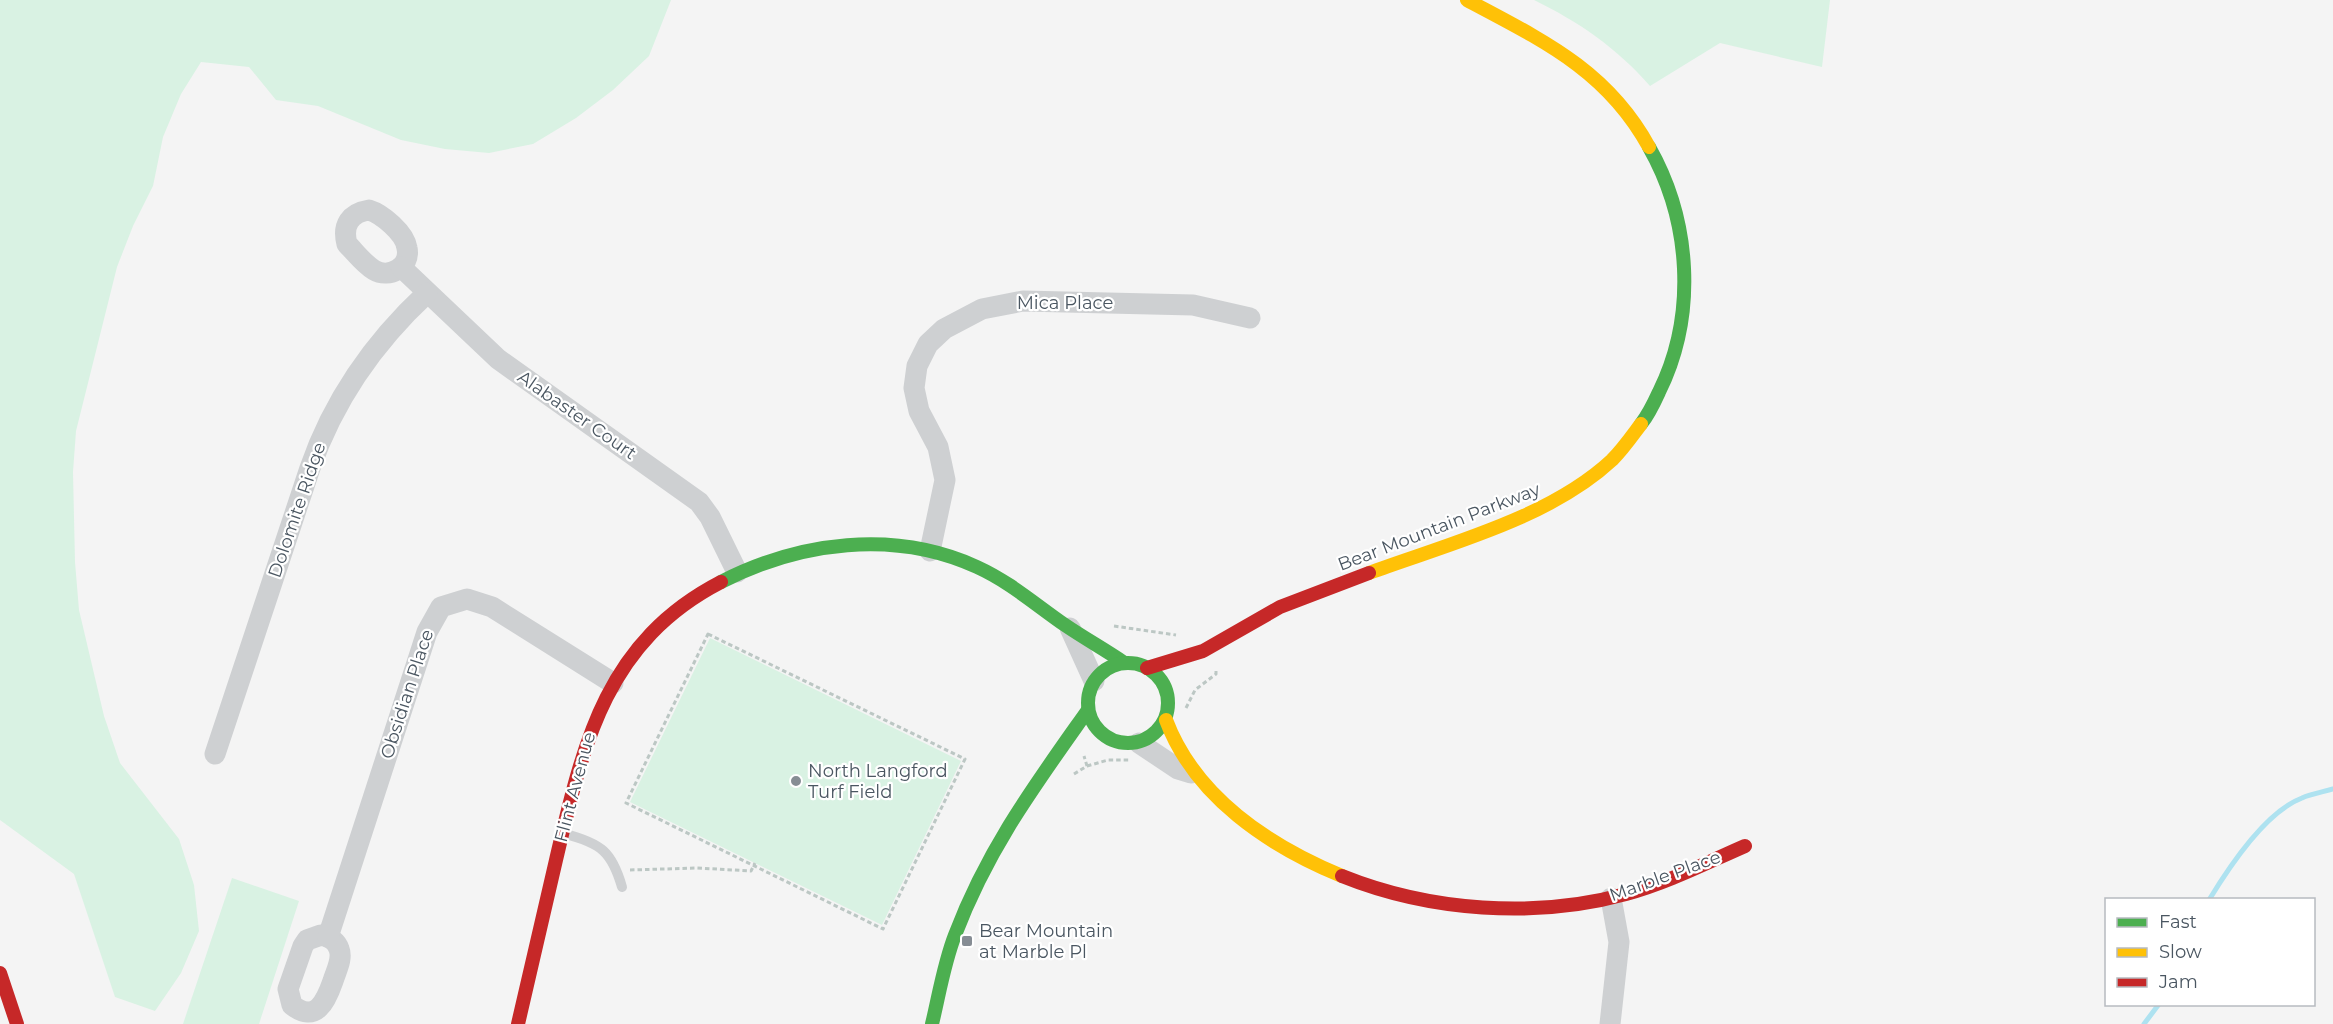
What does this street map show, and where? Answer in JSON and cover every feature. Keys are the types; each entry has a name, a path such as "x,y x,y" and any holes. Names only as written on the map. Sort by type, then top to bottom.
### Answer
{"main road":[{"name":"Bear Mountain Parkway","path":"1147,668 1207,650 1272,610 1494,527 1552,502 1583,482 1619,451 1639,429 1656,400 1670,369 1680,332 1685,266 1672,194 1659,161 1643,132 1623,106 1580,64 1467,0"},
{"name":"Flint Avenue","path":"518,1024 585,742 613,683 666,619 688,602 737,572 778,556 829,545 881,544 930,551 956,558 1016,588 1070,628 1083,634 1123,662"},
{"name":"Bear Mountain Parkway","path":"1194,667 1207,650"},
{"path":"932,1024 946,962 974,889 1008,824 1054,760 1060,746 1088,710 1090,690 1094,681 1107,668 1123,662 1147,668 1157,674 1170,698"},
{"path":"1088,710 1098,730 1108,739 1136,752 1166,720 1170,698 1180,684"},
{"name":"Marble Place","path":"1166,720 1191,773 1248,824 1272,841 1330,871 1389,893 1443,904 1487,908 1533,908 1611,898 1745,846"},
{"path":"1054,760 1083,753 1108,739"},
{"path":"0,973 17,1024"}],"street":[{"name":"Alabaster Court","path":"401,267 498,359 699,502 710,516 737,572"},
{"name":"Dolomite Ridge","path":"215,754 313,460 328,423 360,366 383,336 427,293"},
{"name":"Mica Place","path":"930,551 945,480 938,447 919,411 914,388 917,366 928,344 944,328 982,309 1023,301 1193,304 1250,318"},
{"name":"Obsidian Place","path":"328,937 427,632 441,607 467,599 492,607 613,683"},
{"name":"Flint Avenue","path":"1070,628 1094,681"},
{"name":"Marble Place","path":"1136,752 1191,773"},
{"path":"1610,1024 1619,942 1611,898"},
{"path":"314,937 328,937 338,946 340,959 326,1002 305,1018 292,1005 288,989 303,946 314,937"}],"lane":[{"path":"562,833 589,840 600,847 617,871 622,887"}],"path":[{"path":"1110,626 1182,636"},
{"path":"708,634 960,759 965,759 883,929 880,925 755,864 626,803 708,639 708,634"},
{"path":"1185,712 1195,690 1216,674"},
{"path":"1069,778 1087,766 1136,752"},
{"path":"1083,753 1087,766"},
{"path":"617,871 675,868 752,871 755,864"}],"green space":[{"path":"0,0 671,0 649,56 613,90 576,118 533,144 489,153 445,149 401,140 318,106 276,100 249,67 201,62 181,94 163,137 153,186 133,226 117,267 76,431 73,472 75,562 79,610 104,716 120,763 179,839 194,885 199,931 181,973 155,1011 115,997 74,874 0,820"},
{"path":"1534,0 1830,0 1822,67 1720,43 1650,86 1611,48 1566,17"},
{"name":"North Langford Turf Field","path":"710,638 961,761 882,925 630,802"},
{"path":"232,878 299,901 259,1024 183,1024"}],"waterway":[{"path":"2210,898 2237,857 2275,815 2302,798 2333,789"},
{"path":"2144,1024 2158,1006"}],"traffic: fast":[{"path":"1641,424 1659,392 1671,362 1684,300 1681,237 1674,206 1649,147"},
{"path":"721,582 782,557 814,550 847,545 880,544 913,548 945,555 989,573 1123,662"},
{"path":"1120,663 1136,663 1157,674 1168,695 1168,703 1168,711 1157,732 1136,743 1120,743 1106,737 1094,725 1088,711 1088,695 1094,681 1106,669 1120,663"},
{"path":"932,1024 951,946 982,874 1014,818 1088,710"}],"traffic: slow":[{"path":"1467,0 1546,44 1593,77 1632,120 1649,147"},
{"path":"1369,573 1497,527 1559,498 1612,460 1641,424"},
{"path":"1166,720 1179,748 1195,773 1238,816 1288,850 1342,876"}],"traffic: jam":[{"path":"1147,668 1203,651 1280,607 1369,573"},
{"path":"518,1024 577,776 589,737 605,700 625,666 650,635 682,606 721,582"},
{"path":"1342,876 1375,888 1446,904 1482,908 1555,907 1626,894 1686,872 1745,846"},
{"path":"0,973 17,1024"}],"place":[{"name":"North Langford Turf Field","path":"796,781"},
{"name":"Bear Mountain at Marble Pl","path":"967,941"}]}
